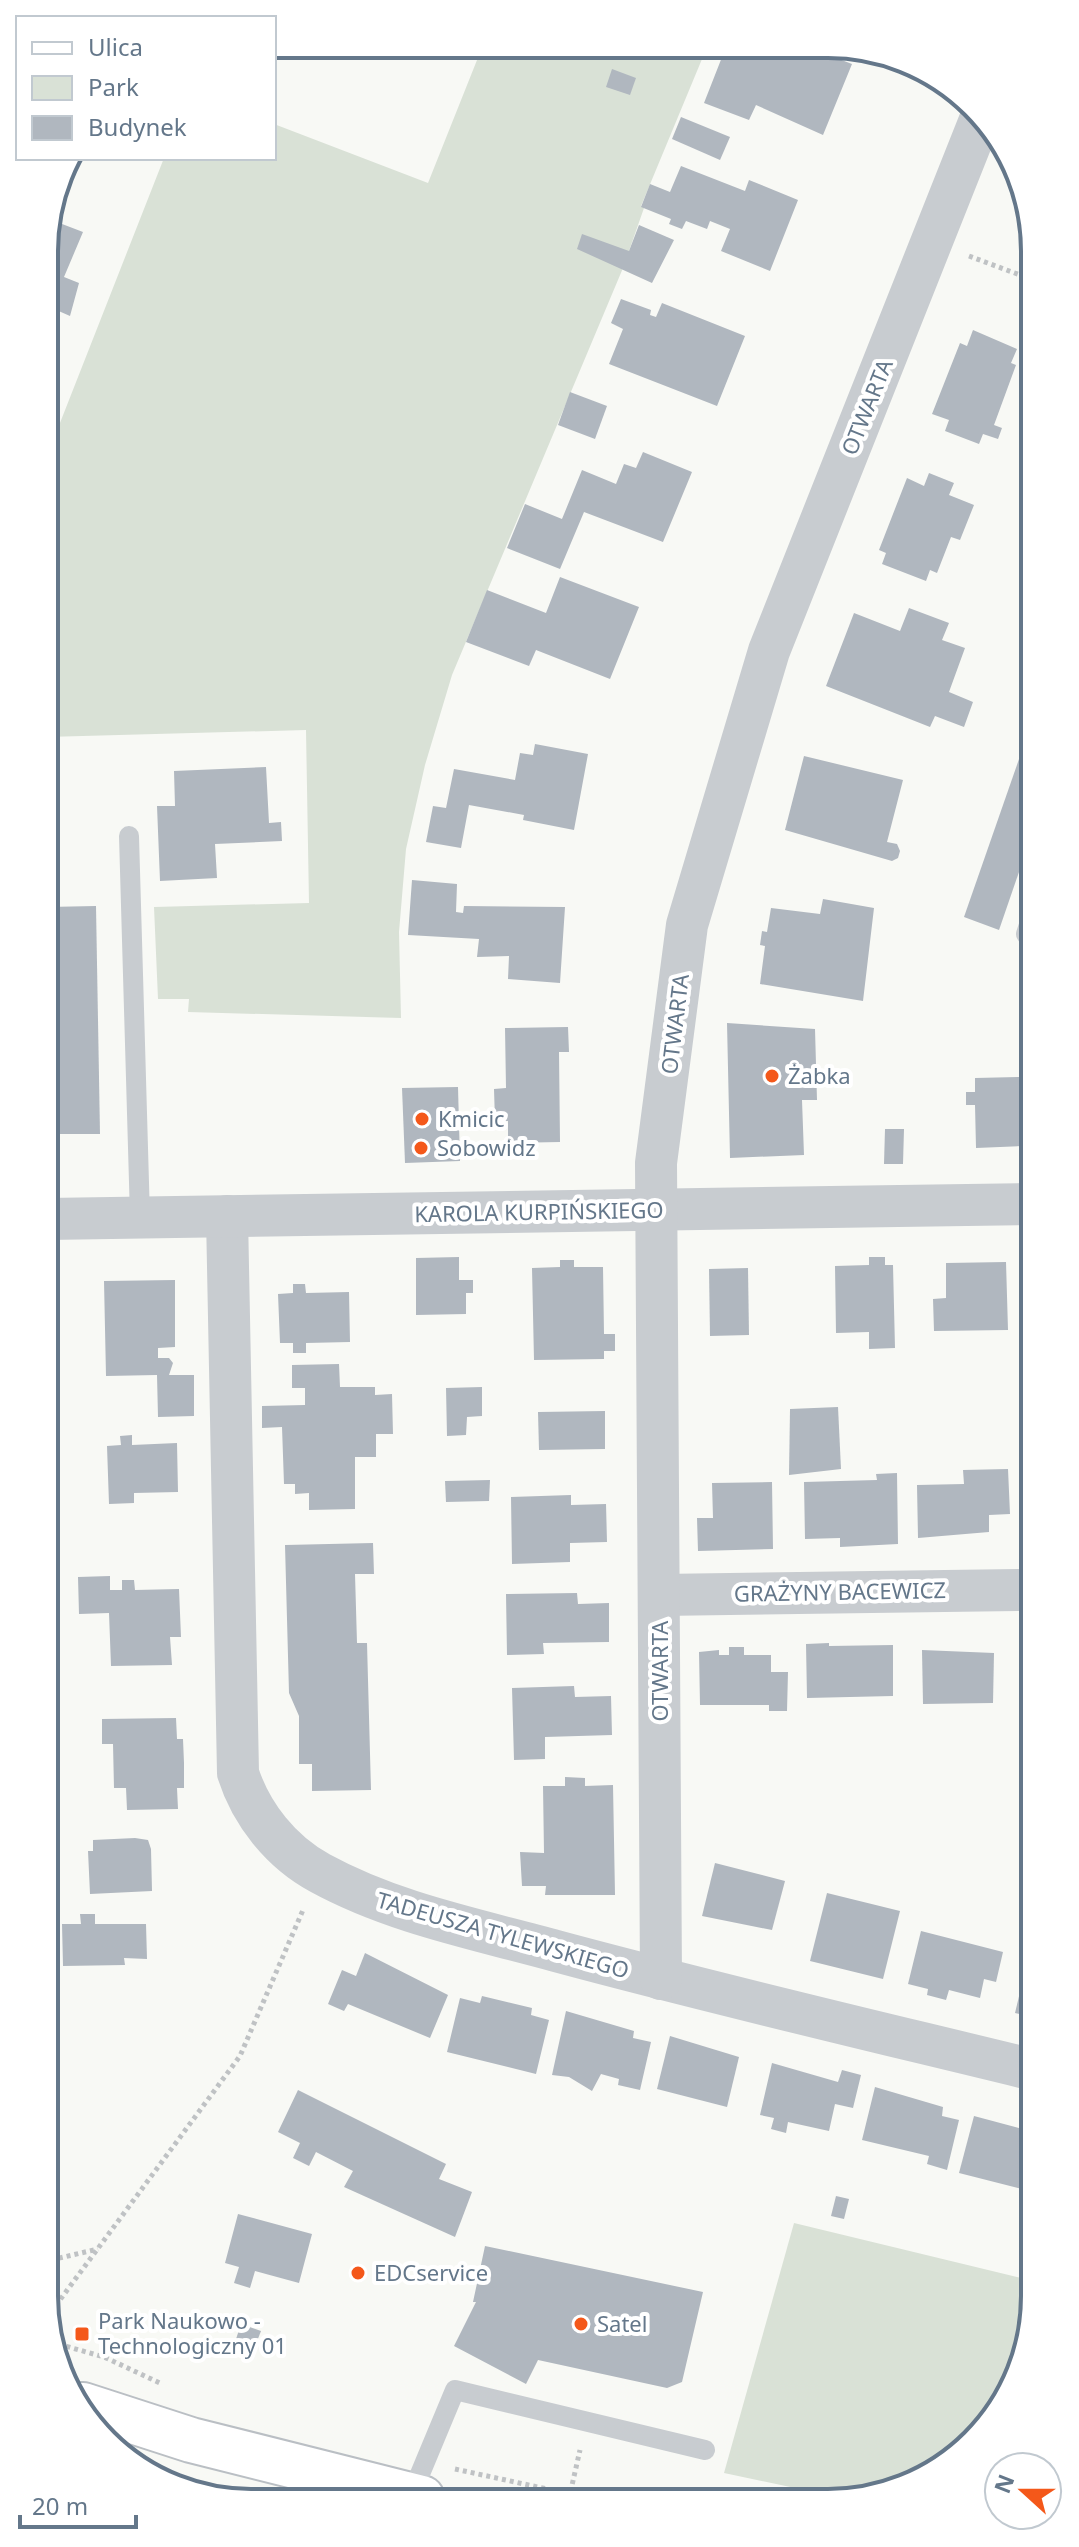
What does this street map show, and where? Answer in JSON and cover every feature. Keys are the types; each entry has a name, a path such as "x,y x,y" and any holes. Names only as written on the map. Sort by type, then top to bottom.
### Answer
{"main road":[{"path":"94,2409 191,2440 383,2489"}],"street":[{"name":"OTWARTA","path":"661,1979 656,1163 687,925 769,651 977,128"},
{"name":"KAROLA KURPIŃSKIEGO","path":"58,1219 1021,1204"},
{"name":"TADEUSZA TYLEWSKIEGO","path":"227,1216 238,1773 248,1803 292,1854 319,1873 382,1903 661,1979 1021,2067"},
{"name":"GRAŻYNY BACEWICZ","path":"660,1595 1020,1590"}],"lane":[{"path":"129,836 140,1217"},
{"path":"417,2489 455,2390 705,2450"}],"path":[{"path":"966,254 1021,275"},
{"path":"58,2302 240,2056 302,1913"},
{"path":"58,2258 99,2249"},
{"path":"571,2489 579,2452"}],"green space":[{"path":"478,58 702,58 641,206 644,208 623,268 452,675 425,765 406,849 399,932 401,1018 188,1012 189,999 158,999 154,907 309,903 306,730 58,737 58,428 163,160 276,160 276,125 428,183"},
{"path":"794,2223 1021,2278 1017,2334 1001,2382 965,2433 935,2457 878,2482 828,2489 800,2489 724,2473"}],"building":[{"path":"722,58 836,58 852,64 823,135 756,105 749,120 704,103"},
{"path":"612,69 636,78 630,95 606,87"},
{"path":"681,117 730,137 720,160 672,139"},
{"path":"681,166 745,191 749,180 798,200 770,271 721,251 730,229 710,221 707,229 686,221 682,229 669,224 671,219 641,207 650,184 670,192"},
{"path":"60,223 83,232 64,277 79,283 70,316 58,311"},
{"path":"639,225 674,240 652,283 577,249 582,234 629,251"},
{"path":"621,299 651,310 650,315 656,317 662,303 745,336 717,406 609,364 623,329 611,323"},
{"path":"973,330 1017,349 1011,363 1016,365 994,425 1002,428 998,439 983,434 979,444 945,431 949,420 932,414 960,343 967,346"},
{"path":"570,392 607,406 595,439 558,425"},
{"path":"643,452 692,472 663,542 584,512 560,569 507,548 525,504 562,519 582,470 616,484 624,464 636,468"},
{"path":"929,473 954,483 949,495 974,505 960,540 951,537 937,573 930,570 926,581 882,564 886,553 879,550 907,478 924,486"},
{"path":"560,577 639,607 610,679 536,650 529,666 466,642 487,590 546,613"},
{"path":"909,608 949,623 942,640 965,648 949,692 973,702 964,727 935,716 930,727 826,686 854,613 900,631"},
{"path":"535,744 588,754 574,830 523,820 524,815 469,805 461,848 426,842 433,806 446,808 454,769 515,780 520,753 533,755"},
{"path":"1021,753 1021,866 999,930 964,917"},
{"path":"804,756 903,780 887,842 897,844 900,851 898,858 892,861 785,830"},
{"path":"266,767 269,823 281,822 282,841 215,844 217,878 160,881 157,806 175,806 174,771"},
{"path":"412,880 457,884 456,912 463,913 464,906 565,907 560,983 508,979 509,956 477,957 479,939 408,935"},
{"path":"823,899 874,908 863,1001 760,984 765,946 760,945 762,931 767,932 771,908 820,914"},
{"path":"96,906 100,1134 58,1134 58,907"},
{"name":"Żabka","path":"727,1023 815,1029 817,1100 802,1100 804,1155 730,1158"},
{"path":"568,1027 569,1052 559,1052 560,1142 508,1143 508,1121 495,1121 494,1089 506,1088 505,1028"},
{"path":"1021,1067 1021,1146 976,1148 975,1105 966,1105 966,1092 975,1092 975,1078 1020,1077"},
{"path":"458,1087 460,1161 405,1163 402,1088"},
{"path":"885,1129 904,1129 903,1164 884,1164"},
{"path":"459,1257 459,1280 473,1280 473,1293 466,1293 466,1314 416,1315 416,1258"},
{"path":"869,1257 885,1257 885,1265 893,1265 895,1348 869,1349 869,1332 836,1333 835,1266 869,1265"},
{"path":"560,1260 574,1260 574,1267 603,1267 604,1334 615,1334 615,1351 604,1351 604,1359 534,1360 532,1268 560,1267"},
{"path":"1006,1262 1008,1330 934,1331 933,1299 946,1298 946,1263"},
{"path":"748,1268 749,1335 710,1336 709,1269"},
{"path":"175,1280 175,1347 158,1348 158,1358 169,1358 173,1363 169,1375 194,1375 194,1416 158,1417 157,1375 106,1376 104,1281"},
{"path":"293,1284 305,1284 306,1293 349,1292 350,1342 306,1343 306,1353 293,1353 293,1343 280,1343 278,1294 293,1293"},
{"path":"339,1364 340,1387 375,1387 375,1395 392,1394 393,1434 376,1434 376,1457 355,1457 355,1509 309,1510 309,1493 295,1494 295,1484 284,1484 282,1427 262,1428 262,1406 305,1405 305,1388 292,1388 292,1365"},
{"path":"482,1387 482,1416 467,1417 466,1435 447,1436 446,1388"},
{"path":"838,1407 841,1469 789,1475 790,1409"},
{"path":"605,1411 605,1449 539,1450 538,1412"},
{"path":"132,1435 132,1445 177,1443 178,1492 134,1493 134,1503 109,1504 107,1446 121,1445 120,1436"},
{"path":"1008,1469 1010,1514 989,1515 989,1532 918,1538 917,1485 964,1484 963,1470"},
{"path":"897,1473 898,1544 840,1547 840,1538 805,1539 804,1482 877,1480 876,1474"},
{"path":"490,1480 489,1501 446,1502 445,1481"},
{"path":"772,1482 773,1549 698,1551 697,1518 713,1518 712,1483"},
{"path":"571,1495 571,1505 606,1504 607,1542 570,1543 570,1562 512,1564 511,1497"},
{"path":"373,1543 374,1574 355,1574 357,1643 367,1643 371,1790 312,1791 312,1764 299,1764 299,1716 289,1693 285,1545"},
{"path":"110,1576 110,1590 122,1590 122,1580 134,1580 135,1590 179,1589 181,1637 170,1637 172,1665 111,1666 109,1613 79,1614 78,1577"},
{"path":"577,1593 578,1604 609,1603 609,1642 543,1643 544,1654 507,1655 506,1594"},
{"path":"829,1643 829,1646 893,1645 893,1696 807,1698 806,1644"},
{"path":"729,1647 744,1647 744,1655 771,1655 771,1672 788,1672 787,1711 769,1711 769,1705 700,1705 699,1652 719,1650 719,1655 729,1655"},
{"path":"922,1650 994,1653 993,1703 923,1704"},
{"path":"574,1686 575,1697 611,1696 612,1735 545,1737 545,1759 514,1760 512,1688"},
{"path":"176,1718 177,1739 183,1739 184,1763 184,1788 177,1788 178,1809 127,1810 126,1788 114,1788 113,1744 102,1744 102,1719"},
{"path":"565,1777 585,1778 585,1786 613,1785 615,1895 545,1895 546,1886 522,1886 520,1852 544,1853 543,1786 565,1786"},
{"path":"93,1840 148,1840 151,1849 152,1891 90,1894 88,1851 93,1851"},
{"path":"715,1863 785,1881 772,1930 702,1916"},
{"path":"827,1893 900,1911 883,1979 810,1961"},
{"path":"80,1914 95,1914 95,1924 146,1924 147,1959 124,1958 125,1965 63,1966 62,1924 81,1924"},
{"path":"921,1931 1003,1952 996,1982 984,1979 980,1998 949,1990 946,2000 927,1995 928,1989 908,1984"},
{"path":"365,1953 448,1995 430,2038 348,2004 344,2011 328,2004 342,1970 356,1976"},
{"path":"1021,1988 1021,2014 1015,2013"},
{"path":"482,1996 532,2008 531,2015 549,2020 536,2074 447,2052 460,1998 480,2003"},
{"path":"566,2011 634,2031 633,2038 651,2042 640,2090 618,2085 619,2079 601,2074 592,2091 569,2077 552,2075"},
{"path":"670,2036 739,2057 727,2107 657,2089"},
{"path":"772,2063 838,2082 842,2070 861,2075 853,2108 835,2104 829,2131 788,2122 786,2133 771,2129 774,2118 760,2115"},
{"path":"875,2087 943,2107 942,2116 959,2120 947,2170 927,2164 929,2156 862,2140"},
{"path":"298,2090 446,2164 439,2179 472,2192 455,2237 344,2187 353,2171 316,2152 309,2166 293,2158 300,2143 278,2132"},
{"path":"974,2116 1021,2129 1021,2189 959,2173"},
{"path":"836,2196 849,2199 844,2219 831,2216"},
{"path":"238,2214 312,2234 299,2283 255,2271 250,2288 234,2283 239,2267 225,2263"},
{"name":"Satel","path":"485,2246 703,2292 682,2382 667,2388 538,2360 526,2384 454,2346 476,2302 473,2302"},
{"path":"241,2324 261,2331 254,2349 235,2342"}],"place":[{"name":"Żabka","path":"772,1076"},
{"name":"Kmicic","path":"422,1119"},
{"name":"Sobowidz","path":"421,1148"},
{"name":"EDCservice","path":"358,2273"},
{"name":"Satel","path":"581,2324"},
{"name":"Park Naukowo - Technologiczny 01","path":"82,2334"}]}
